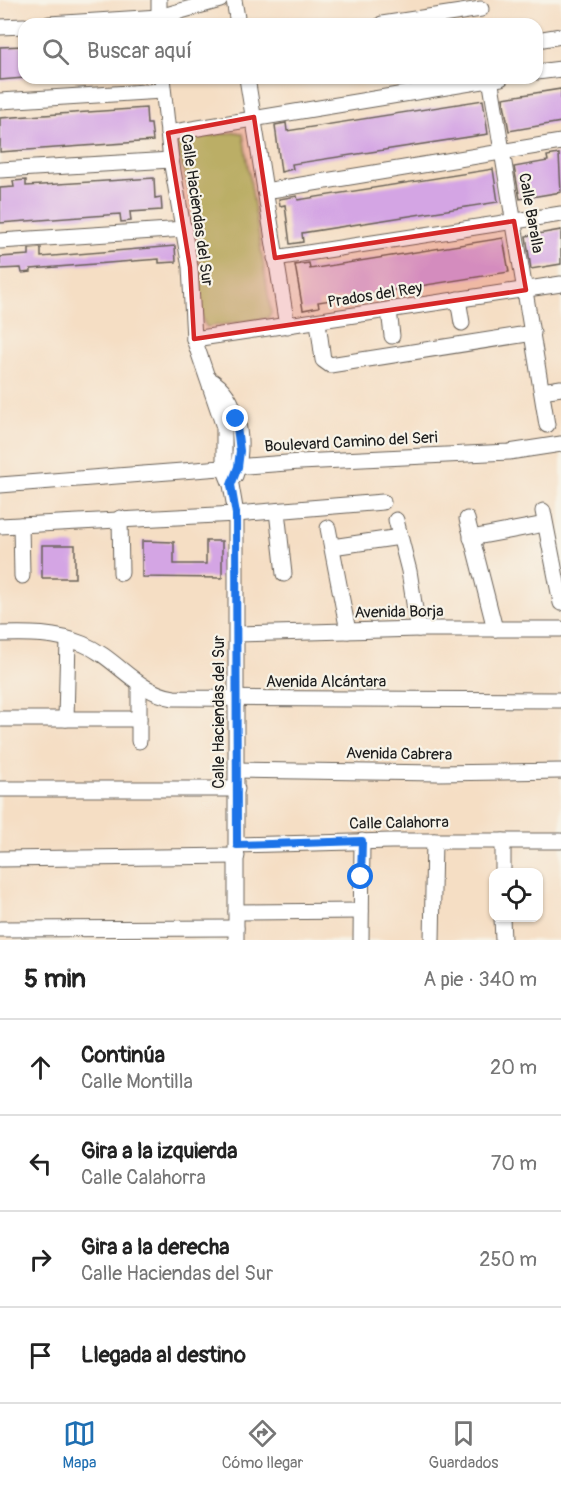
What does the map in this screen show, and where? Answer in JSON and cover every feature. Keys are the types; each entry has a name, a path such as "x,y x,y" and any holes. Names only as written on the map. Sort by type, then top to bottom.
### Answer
{"street":[{"path":"159,0 159,18"},
{"path":"168,18 220,0"},
{"path":"234,0 237,18"},
{"path":"428,18 481,11"},
{"path":"0,27 18,26"},
{"path":"543,39 561,36"},
{"path":"543,71 561,69"},
{"path":"249,84 287,326"},
{"path":"168,133 462,84"},
{"name":"Calle Baralla","path":"495,84 502,151 547,425"},
{"path":"0,100 162,85"},
{"name":"Calle Haciendas del Sur","path":"162,85 171,160 185,229 194,339 209,379 224,391 236,419 240,451 231,467 231,485 236,514 238,633 236,934"},
{"path":"265,190 561,142"},
{"path":"0,170 171,160"},
{"path":"275,258 561,213"},
{"path":"0,241 185,229"},
{"name":"Prados del Rey","path":"194,339 561,284"},
{"path":"458,299 462,323"},
{"path":"389,310 392,336"},
{"path":"318,322 323,360 330,365 533,333"},
{"path":"542,391 561,388"},
{"name":"Boulevard Camino del Seri","path":"0,485 231,467 509,452 561,444"},
{"path":"0,526 120,518 236,514 383,502"},
{"path":"277,511 284,574"},
{"path":"471,538 544,517 561,603"},
{"path":"120,518 121,573"},
{"path":"467,519 495,629"},
{"path":"396,520 418,629"},
{"path":"21,525 22,576"},
{"path":"328,528 348,631"},
{"path":"332,547 399,537"},
{"name":"Avenida Borja","path":"238,633 561,629"},
{"name":"Avenida Alcántara","path":"0,634 29,633 68,640 92,649 139,686 158,696 174,698 561,700"},
{"path":"66,719 68,640"},
{"path":"139,686 139,741"},
{"path":"0,719 139,719"},
{"name":"Avenida Cabrera","path":"237,770 439,773 561,771"},
{"path":"0,789 237,789"},
{"path":"361,940 362,841"},
{"name":"Calle Calahorra","path":"0,859 237,850 362,841 561,841"},
{"path":"432,940 434,841"},
{"path":"502,868 503,841"},
{"path":"236,912 361,911"},
{"path":"502,922 503,940"},
{"path":"0,929 236,934"}],"highlighted area":[{"path":"254,117 275,258 514,221 526,290 194,339 190,267 168,133"}],"green space":[{"path":"237,132 243,134 271,313 268,318 207,327 203,322 199,297 199,249 195,219 176,145 178,140"}],"building":[{"path":"18,46 18,78 0,80 0,47"},
{"path":"561,89 561,122 509,131 503,98"},
{"path":"483,100 488,134 292,164 293,169 281,172 275,125 286,123 287,131"},
{"path":"146,108 147,124 151,124 153,141 0,152 0,118"},
{"path":"559,154 561,192 520,199 514,167 548,161 547,156"},
{"path":"493,169 498,202 302,233 303,242 290,244 285,205 280,206 279,199 297,196 298,200"},
{"path":"154,178 155,198 161,197 162,210 130,212 131,221 121,222 120,214 0,223 0,188 14,187 13,181 26,180 26,186"},
{"path":"561,230 561,264 531,269 526,236"},
{"path":"503,238 509,272 318,302 319,307 303,310 295,265 309,263 310,269"},
{"path":"175,246 176,262 159,263 159,259 31,269 31,272 22,273 21,268 0,269 0,257 29,255 29,249 41,248 41,257"},
{"path":"142,541 174,542 174,564 206,564 206,541 222,541 222,578 142,577"},
{"path":"42,545 75,545 75,578 42,578"}],"route":[{"path":"236,419 240,451 238,467 231,485 236,514 238,633 237,845 362,841 361,877"}]}
